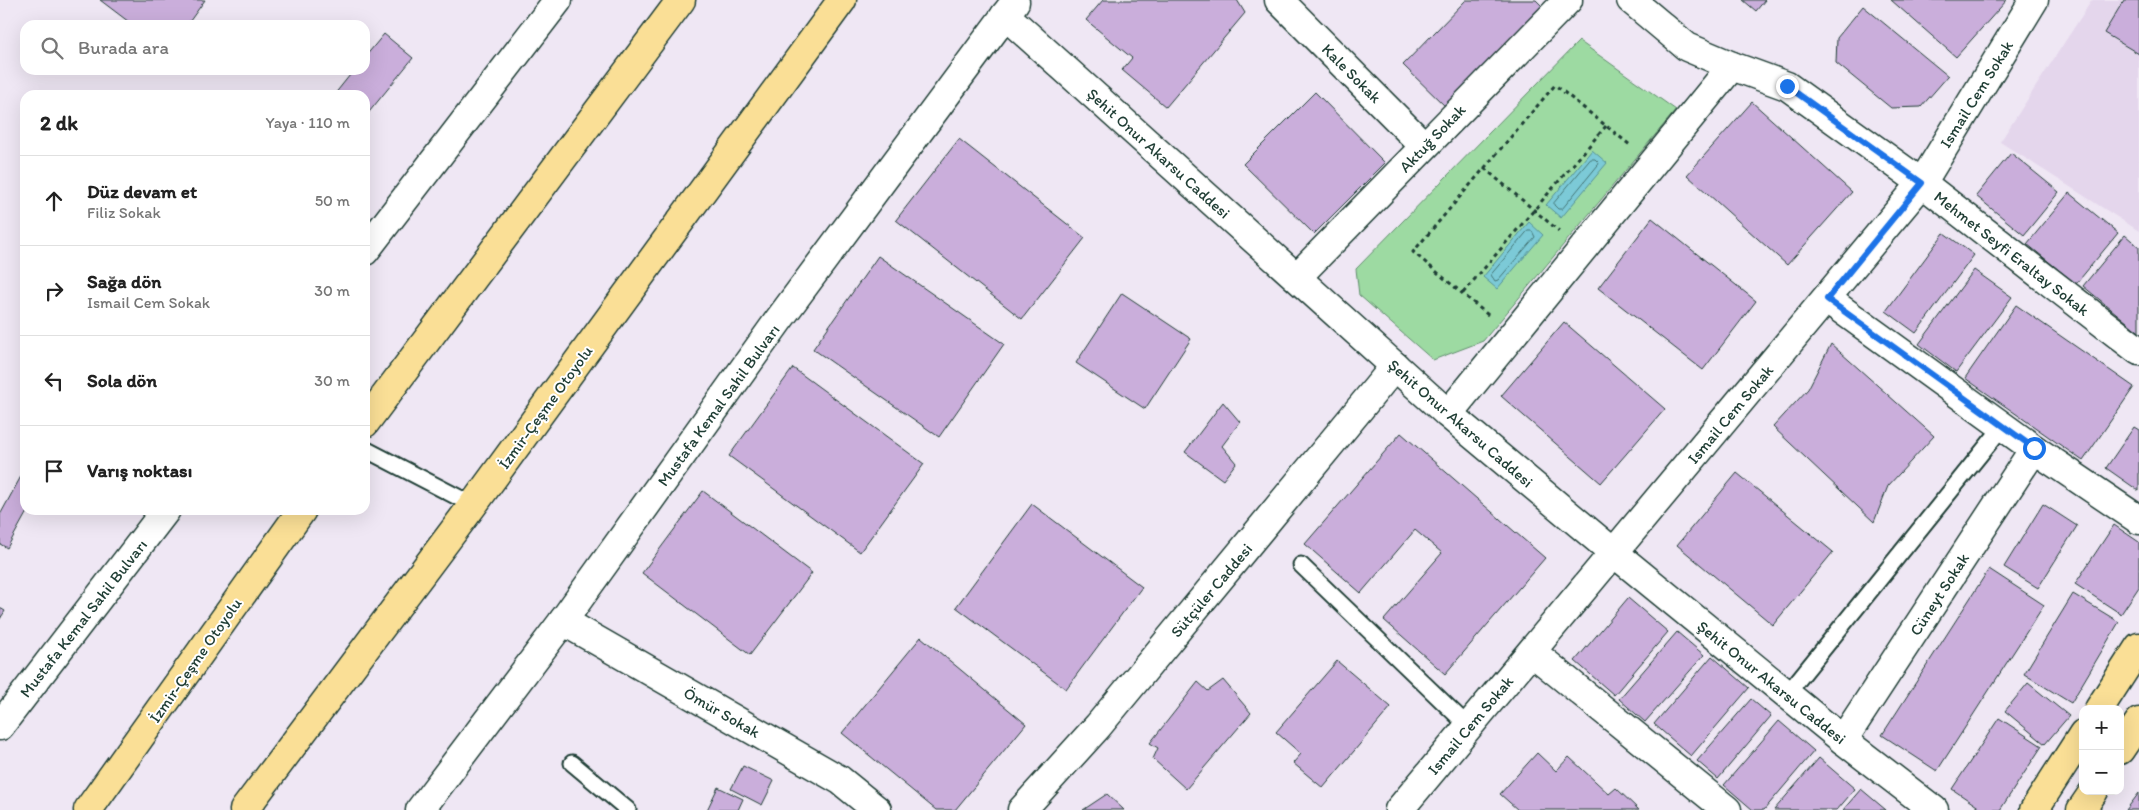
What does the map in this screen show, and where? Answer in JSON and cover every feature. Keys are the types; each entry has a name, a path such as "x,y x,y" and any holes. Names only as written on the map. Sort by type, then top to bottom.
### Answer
{"main road":[{"path":"370,416 680,0"},
{"name":"İzmir-Çeşme Otoyolu","path":"244,810 473,505 842,0"},
{"name":"İzmir-Çeşme Otoyolu","path":"88,810 298,515"},
{"path":"2102,705 2139,647"},
{"path":"2124,744 2139,722"},
{"path":"2034,810 2079,740"},
{"path":"2081,810 2091,795"}],"street":[{"path":"370,244 558,0"},
{"name":"Kale Sokak","path":"1279,0 1424,146"},
{"name":"Aktuğ Sokak","path":"1297,277 1568,0"},
{"name":"Mehmet Seyfi Eraltay Sokak","path":"1631,0 1687,46 1732,66 1787,86 1922,183 2139,351"},
{"name":"Ismail Cem Sokak","path":"1399,810 1922,183 2034,0"},
{"name":"Şehit Onur Akarsu Caddesi","path":"1011,8 1297,277 1448,414 1843,740 1934,810"},
{"name":"Mustafa Kemal Sahil Bulvarı","path":"420,810 562,621 778,321 1011,8"},
{"path":"1448,414 1732,66"},
{"path":"1827,299 2034,448 2139,520"},
{"name":"Sütçüler Caddesi","path":"1022,810 1098,726 1395,366"},
{"name":"Cüneyt Sokak","path":"1843,740 2034,448"},
{"name":"Mustafa Kemal Sahil Bulvarı","path":"0,726 162,515"},
{"name":"Ömür Sokak","path":"562,621 840,780 877,810"},
{"path":"1532,652 1727,810"}],"lane":[{"path":"1787,694 2003,426"},
{"path":"370,451 473,505"},
{"path":"1301,566 1469,727"},
{"path":"572,763 628,810"}],"path":[{"path":"1512,335 1413,252 1555,85 1632,148"},
{"path":"1463,293 1606,126"},
{"path":"1484,168 1582,250"}],"shaded area":[{"path":"2092,0 2139,0 2139,231 2000,142"}],"green space":[{"path":"1579,41 1676,110 1483,341 1433,360 1359,295 1356,269"}],"water":[{"path":"1592,150 1607,163 1561,218 1546,205"},
{"path":"1529,222 1543,235 1497,289 1483,277"}],"building":[{"path":"100,0 205,0 191,20 126,20"},
{"path":"1103,0 1237,0 1245,13 1166,107 1122,70 1132,58 1086,20"},
{"path":"1466,0 1536,0 1546,10 1449,110 1403,65"},
{"path":"1743,0 1765,0 1756,11"},
{"path":"1891,0 2007,0 1956,57"},
{"path":"2124,0 2139,0 2139,54 2104,33"},
{"path":"1863,6 1948,76 1921,107 1891,108 1836,63 1837,38"},
{"path":"384,34 413,58 370,111 370,90 338,90 350,75 370,75 370,51"},
{"path":"1315,92 1385,163 1314,234 1243,164"},
{"path":"1752,102 1852,192 1787,265 1687,175"},
{"path":"959,139 1085,238 1022,319 896,220"},
{"path":"2011,153 2059,192 2024,235 1976,196"},
{"path":"2069,193 2118,233 2076,284 2027,244"},
{"path":"1652,218 1756,301 1703,370 1598,288"},
{"path":"1944,233 1974,255 1916,333 1886,311"},
{"path":"2125,235 2139,247 2139,332 2083,286"},
{"path":"878,256 1004,344 939,437 813,349"},
{"path":"1974,270 2012,297 1956,372 1919,344"},
{"path":"1122,293 1191,339 1145,409 1076,363"},
{"path":"2016,305 2134,387 2083,461 1965,378"},
{"path":"1564,322 1665,409 1601,483 1501,396"},
{"path":"1831,344 1934,436 1888,486 1874,522 1773,427 1808,389"},
{"path":"793,368 924,464 860,552 729,456"},
{"path":"1223,402 1240,422 1222,446 1236,463 1223,480 1185,452"},
{"path":"2134,427 2139,430 2139,491 2106,468"},
{"path":"1401,433 1545,558 1445,674 1384,620 1442,553 1415,530 1361,593 1305,544"},
{"path":"1737,473 1833,552 1773,625 1677,545"},
{"path":"20,478 20,515 25,515 7,548 0,544 0,515"},
{"path":"703,491 812,573 750,655 642,573"},
{"path":"1032,504 1142,587 1066,689 956,607"},
{"path":"2043,504 2077,526 2038,588 2004,567"},
{"path":"2114,525 2139,542 2139,587 2121,614 2075,584"},
{"path":"1989,569 2044,605 1937,771 1882,735"},
{"path":"2073,594 2119,622 2071,703 2024,674"},
{"path":"1628,598 1668,632 1614,695 1575,661"},
{"path":"0,608 5,611 0,619"},
{"path":"1677,632 1704,655 1645,722 1619,699"},
{"path":"921,637 1026,724 955,810 936,810 842,733"},
{"path":"1712,656 1749,688 1691,756 1654,724"},
{"path":"1337,661 1391,707 1323,788 1293,763 1301,754 1276,732"},
{"path":"1223,680 1251,713 1186,789 1153,759 1158,748 1150,743 1198,682 1208,691"},
{"path":"2028,683 2069,716 2045,744 2005,711"},
{"path":"1751,699 1771,716 1718,779 1697,761"},
{"path":"1999,718 2042,746 2000,810 1983,810 1952,789"},
{"path":"1779,721 1814,751 1764,810 1753,810 1724,785"},
{"path":"1537,753 1556,771 1569,757 1609,794 1616,788 1639,810 1518,810 1500,794"},
{"path":"1819,758 1855,789 1837,810 1774,810"},
{"path":"743,766 774,781 762,805 731,789"},
{"path":"718,787 743,799 738,810 707,810"},
{"path":"1861,789 1886,810 1843,810"},
{"path":"2139,793 2139,810 2126,810"},
{"path":"1107,794 1124,810 1083,810"}],"route":[{"path":"1787,86 1922,183 1827,299 2034,448"}]}
